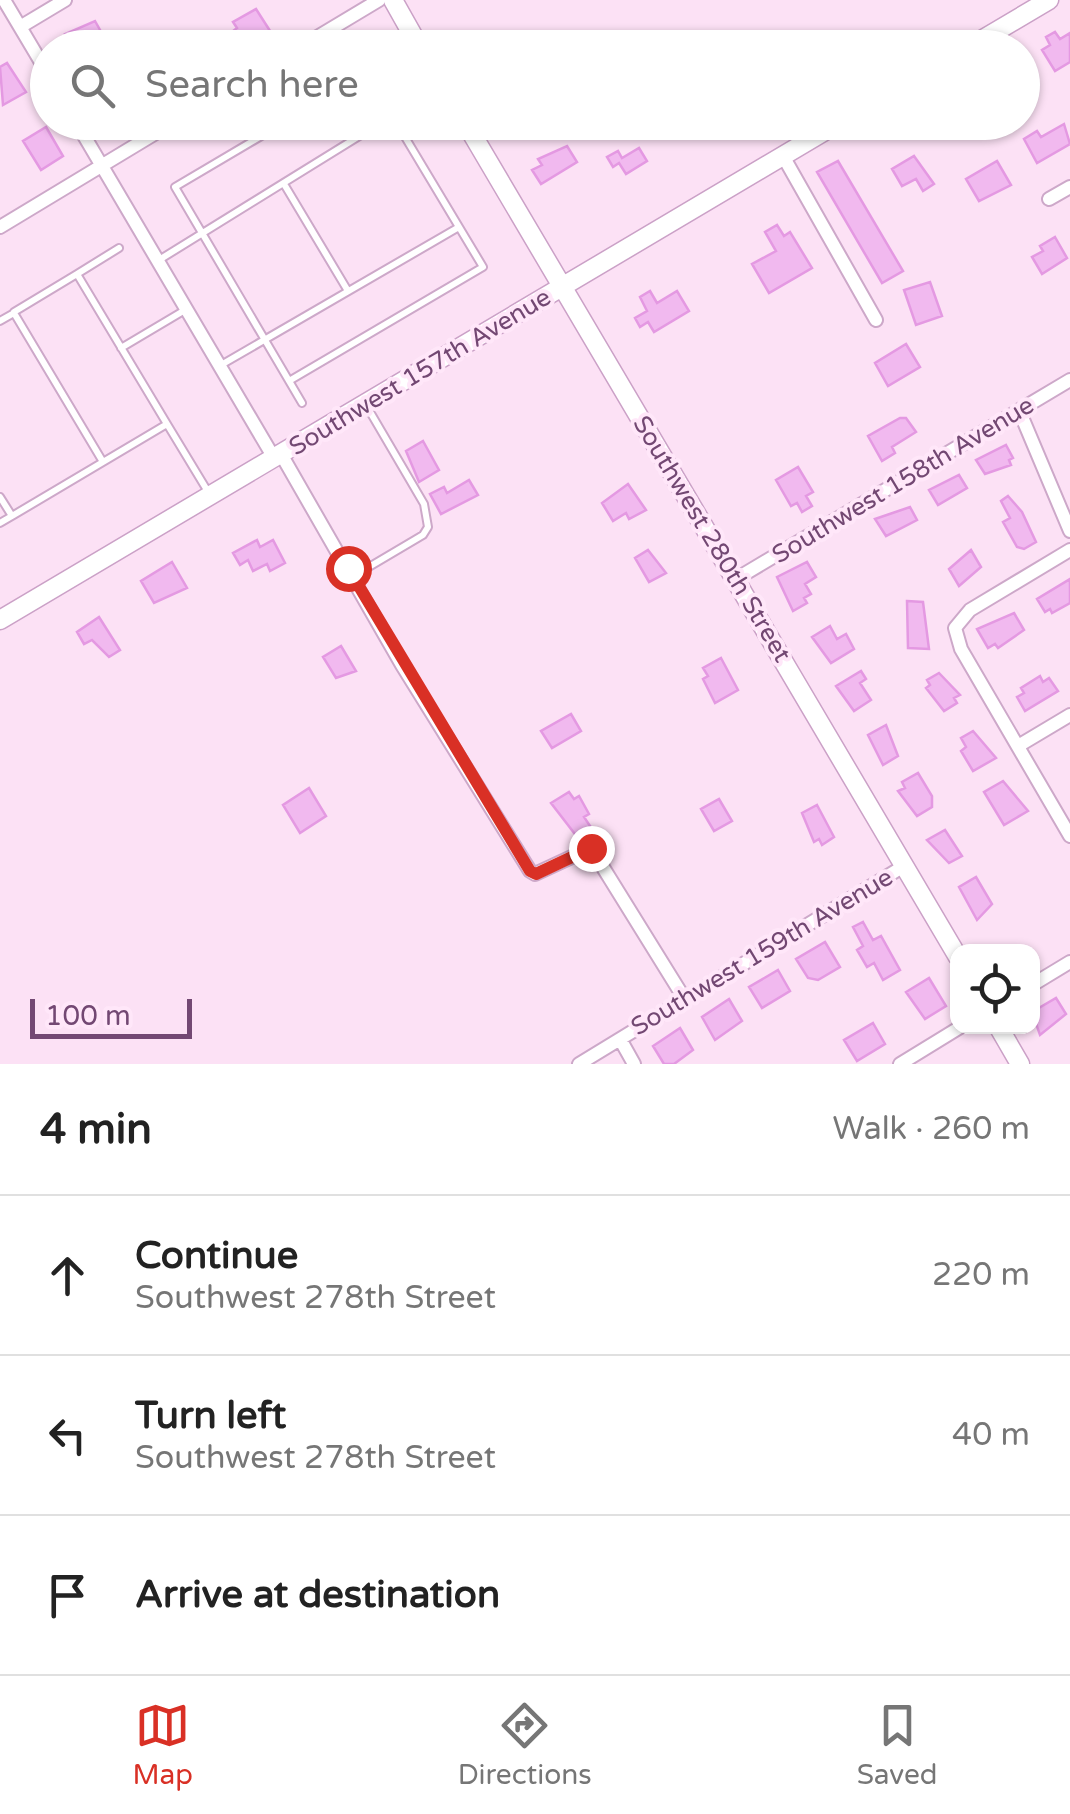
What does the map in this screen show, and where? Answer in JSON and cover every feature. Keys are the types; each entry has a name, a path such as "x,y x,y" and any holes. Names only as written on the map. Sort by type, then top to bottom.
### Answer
{"street":[{"path":"4,0 30,44"},
{"path":"20,27 65,0"},
{"path":"329,30 379,0"},
{"path":"393,0 410,30"},
{"path":"998,30 1049,0"},
{"path":"87,140 220,366 530,871 536,874 591,848 684,998"},
{"path":"0,226 145,140"},
{"name":"Southwest 280th Street","path":"475,140 950,944"},
{"name":"Southwest 157th Avenue","path":"0,620 810,140"},
{"path":"783,156 876,320"},
{"path":"1049,199 1070,186"},
{"name":"Southwest 158th Avenue","path":"736,579 1070,380"},
{"path":"1020,410 1070,531"},
{"path":"1070,550 970,610 955,628 961,649 1070,836"},
{"path":"1018,746 1070,715"},
{"name":"Southwest 159th Avenue","path":"579,1064 904,866"},
{"path":"1040,979 1070,962"},
{"path":"900,1064 950,1033"},
{"path":"1003,1034 1020,1064"},
{"path":"620,1039 634,1064"}],"lane":[{"path":"254,140 174,187 302,404"},
{"path":"158,261 354,140"},
{"path":"289,382 484,267 407,140"},
{"path":"284,184 348,291"},
{"path":"220,366 459,226"},
{"path":"0,321 119,248"},
{"path":"76,274 210,496"},
{"path":"122,348 186,309"},
{"path":"14,313 104,462"},
{"path":"352,576 423,536 428,527 424,504 365,404"},
{"path":"0,524 167,424"},
{"path":"0,497 12,516"}],"building":[{"path":"256,9 269,30 234,30 233,22"},
{"path":"95,21 100,30 74,30"},
{"path":"1055,32 1060,39 1070,33 1070,62 1055,71 1042,50 1050,45 1046,37"},
{"path":"7,63 26,92 3,105 0,67"},
{"path":"1064,124 1070,144 1037,163 1025,140 1041,137"},
{"path":"30,137 30,140 54,140 63,156 41,170 23,141"},
{"path":"567,146 577,162 541,184 532,170 542,165 538,159"},
{"path":"639,148 647,161 626,174 619,163 613,167 607,157 618,151 622,158"},
{"path":"914,156 934,184 923,191 916,179 902,186 892,169"},
{"path":"838,161 903,271 882,283 817,172"},
{"path":"997,161 1011,185 979,201 966,179"},
{"path":"777,225 784,236 790,232 812,268 769,293 752,264 776,251 765,232"},
{"path":"1055,237 1067,258 1042,274 1032,257 1043,251 1040,246"},
{"path":"930,282 942,316 916,325 904,290"},
{"path":"650,291 657,303 677,291 689,311 654,332 648,322 640,327 635,318 647,311 640,297"},
{"path":"906,344 920,367 888,386 875,363"},
{"path":"906,418 916,432 892,447 895,453 882,461 868,436"},
{"path":"423,441 439,470 419,482 406,451"},
{"path":"1006,445 1013,458 1009,460 1011,465 985,474 976,460"},
{"path":"798,467 813,492 806,496 812,506 802,512 797,503 791,506 776,480"},
{"path":"959,475 967,488 938,505 929,490"},
{"path":"469,480 478,495 441,514 430,494 444,487 447,493"},
{"path":"628,484 646,510 629,519 626,513 613,521 602,503"},
{"path":"1008,496 1022,512 1036,542 1024,549 1017,547 1003,522 1010,518 1001,501"},
{"path":"910,507 917,520 886,536 875,519"},
{"path":"257,540 260,547 273,540 285,563 270,571 267,564 253,571 248,560 240,565 233,553"},
{"path":"648,550 666,573 649,582 635,558"},
{"path":"971,550 981,567 959,586 949,569"},
{"path":"172,562 187,588 154,603 141,581"},
{"path":"807,562 816,577 805,584 811,594 804,598 807,603 793,611 777,577"},
{"path":"1070,579 1070,603 1052,613 1050,609 1045,612 1037,599"},
{"path":"907,601 923,602 929,649 908,648"},
{"path":"1014,613 1024,630 998,648 995,644 988,648 977,629"},
{"path":"99,617 120,650 109,657 92,640 84,644 77,632"},
{"path":"830,626 837,639 846,634 854,649 831,663 812,637"},
{"path":"341,646 356,671 336,678 323,657"},
{"path":"721,658 738,690 715,703 703,679 708,676 703,668"},
{"path":"861,671 866,679 860,683 871,700 854,711 836,686"},
{"path":"939,673 960,695 954,698 957,703 944,711 926,688 930,685 927,680"},
{"path":"1040,676 1043,682 1049,678 1058,691 1025,711 1017,697 1024,693 1021,688"},
{"path":"571,714 581,731 552,748 541,731"},
{"path":"886,725 898,756 883,765 868,735"},
{"path":"973,731 996,758 973,771 961,751 966,747 961,738"},
{"path":"918,773 932,796 932,807 917,816 898,791 905,788 902,782"},
{"path":"1003,781 1028,811 1004,825 984,792"},
{"path":"309,788 326,816 300,833 283,805"},
{"path":"569,792 574,799 579,796 589,814 584,817 592,829 578,838 551,803"},
{"path":"719,799 732,821 714,831 701,809"},
{"path":"817,805 834,837 822,845 819,839 814,842 802,813"},
{"path":"945,830 962,856 949,863 927,840"},
{"path":"976,877 992,904 977,920 959,887"},
{"path":"863,922 873,940 881,936 900,970 883,980 874,963 867,967 857,950 863,946 853,927"},
{"path":"825,942 840,967 818,980 808,978 796,959"},
{"path":"778,970 790,991 762,1008 749,987"},
{"path":"929,978 946,1006 925,1019 906,992"},
{"path":"1056,998 1066,1014 1040,1035 1040,1034 1040,1007"},
{"path":"729,999 742,1021 715,1040 702,1017"},
{"path":"873,1023 885,1044 857,1061 844,1040"},
{"path":"680,1028 693,1050 674,1064 664,1064 653,1046"}],"route":[{"path":"348,568 402,665 530,871 536,874 591,848"}]}
